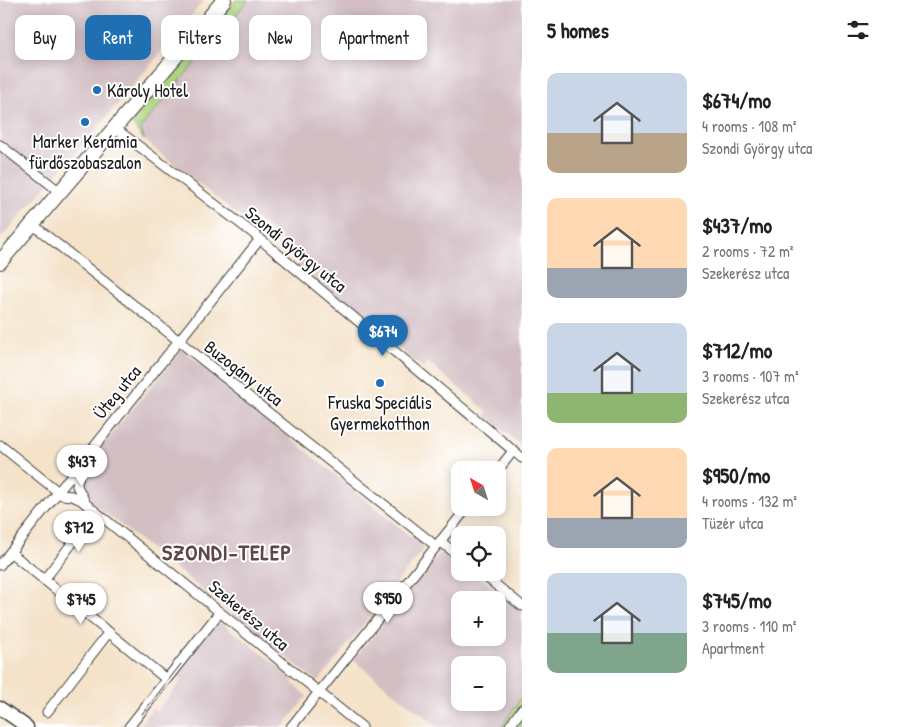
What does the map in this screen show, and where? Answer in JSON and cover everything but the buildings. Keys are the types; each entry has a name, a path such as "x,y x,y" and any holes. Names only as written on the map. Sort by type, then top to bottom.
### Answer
{"main road":[{"path":"0,262 224,0"}],"street":[{"name":"Szondi György utca","path":"114,128 260,239 522,458"},
{"path":"0,145 60,192"},
{"name":"Buzogány utca","path":"32,224 178,342 438,544 451,552"},
{"name":"Üteg utca","path":"0,565 260,239"},
{"name":"Szekerész utca","path":"0,445 62,495 76,497 93,510 362,727"},
{"path":"506,461 514,451"},
{"name":"Szekerész utca","path":"84,460 77,473 77,483 82,497 93,510"},
{"path":"44,580 93,510"},
{"path":"291,727 461,516"},
{"path":"10,552 166,679"},
{"path":"491,581 522,606"},
{"path":"129,727 219,613"},
{"path":"47,712 109,632"},
{"path":"0,708 27,727"},
{"path":"509,727 522,709"},
{"path":"0,716 11,727"}],"shaded area":[{"path":"0,0 204,0 192,15 161,15 161,52 0,239"},
{"path":"248,0 522,0 522,446 485,416 488,412 428,362 423,368 297,266 305,257 253,216 248,223 144,140 141,127 197,60 239,60 239,15 235,15"},
{"path":"182,349 424,548 318,682 85,495 81,480 84,468"},
{"path":"443,549 451,555 451,581 484,581 497,591 451,591 451,646 506,646 506,598 522,610 522,697 501,727 438,727 353,660"},
{"path":"218,620 294,678 292,683 307,696 283,727 139,727 153,708 157,711 182,680 175,674"}],"green space":[{"path":"236,0 248,0 235,15 223,15"},
{"path":"184,60 197,60 141,127 144,140 131,122"},
{"path":"522,697 522,727 501,727"}],"tram line":[{"path":"142,714 181,664"}],"place":[{"name":"Károly Hotel","path":"97,90"},
{"name":"Marker Kerámia fürdőszobaszalon","path":"85,122"},
{"name":"Fruska Speciális Gyermekotthon","path":"380,383"}],"district":[{"name":"SZONDI-TELEP","path":"227,552"}]}
